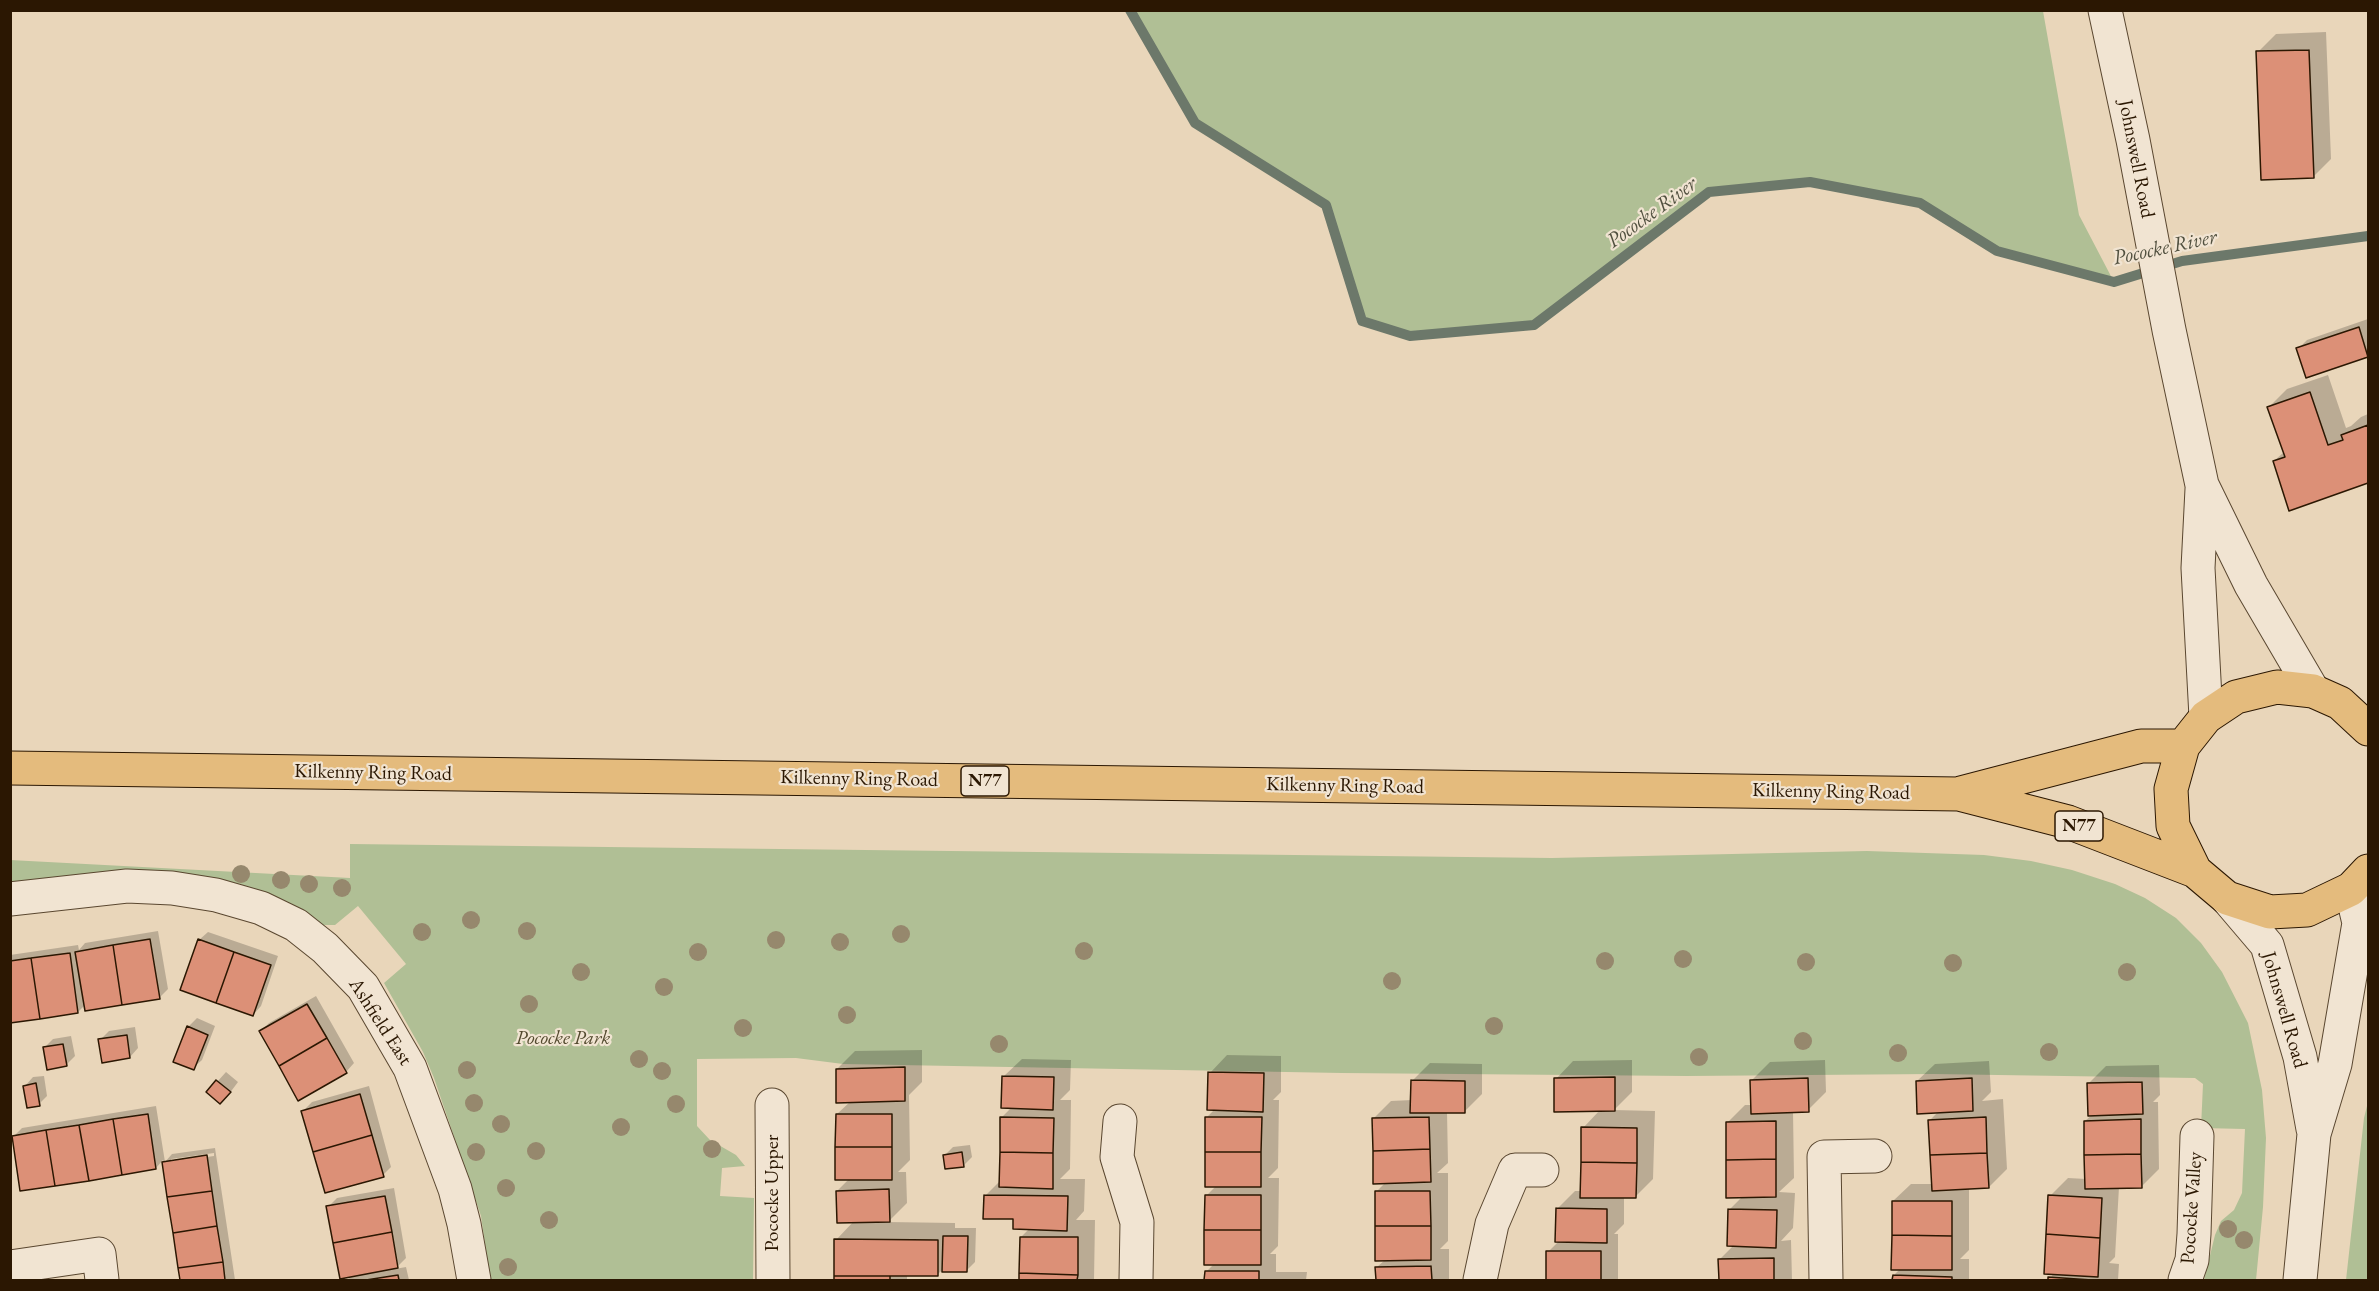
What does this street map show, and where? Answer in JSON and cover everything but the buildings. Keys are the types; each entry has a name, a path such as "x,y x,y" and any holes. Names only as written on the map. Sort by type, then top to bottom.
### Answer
{"main road":[{"name":"N77","path":"2360,880 2307,910 2270,912 2227,898 2195,871 2173,826 2170,789 2184,746 2206,717 2236,697 2277,687 2313,691 2340,703 2368,729"},
{"name":"Kilkenny Ring Road","path":"1959,794 2141,746 2184,746"},
{"name":"Kilkenny Ring Road","path":"10,768 1959,794 2068,822 2195,871"}],"street":[{"name":"Johnswell Road","path":"2105,10 2202,484 2251,585 2313,691"},
{"name":"Johnswell Road","path":"2202,484 2199,568 2206,717"},
{"name":"Johnswell Road","path":"2301,1281 2314,1134 2335,1064 2359,923 2360,880"},
{"name":"Ashfield East","path":"10,899 127,886 172,888 216,895 261,908 296,925 324,948 363,987 410,1068 455,1189 474,1281"},
{"name":"Johnswell Road","path":"2227,898 2266,945 2300,1057 2314,1134"},
{"name":"Pococke Upper","path":"772,1105 773,1281"},
{"path":"1120,1121 1118,1157 1137,1222 1136,1281"},
{"name":"Pococke Valley","path":"2185,1281 2192,1260 2198,1136"},
{"path":"1826,1281 1824,1157 1875,1156"},
{"path":"1480,1281 1492,1224 1515,1170 1542,1170"},
{"path":"10,1267 99,1254 102,1281"}],"green space":[{"path":"1130,11 2043,11 2079,215 2114,282 1997,251 1920,203 1810,182 1709,192 1534,325 1410,336 1362,321 1326,205 1195,123"},
{"name":"Pococke Park","path":"350,844 1552,858 1867,851 1984,855 2031,861 2072,870 2115,884 2145,898 2176,918 2201,943 2222,972 2248,1023 2262,1090 2266,1138 2263,1207 2256,1280 2204,1280 2215,1235 2221,1221 2234,1210 2242,1193 2245,1129 2201,1128 2203,1084 2195,1078 1933,1074 1687,1076 1342,1073 843,1064 796,1058 697,1059 697,1126 710,1140 736,1155 745,1166 722,1168 720,1196 754,1198 753,1280 490,1280 481,1216 434,1078 423,1052 384,983 406,964 358,906 335,925 323,925 308,913 271,894 219,880 11,883 10,860 350,878"},
{"path":"2368,1102 2368,1280 2346,1280 2364,1118"}],"waterway":[{"name":"Pococke River","path":"1130,10 1195,123 1326,205 1362,321 1410,336 1534,325 1709,192 1810,182 1920,203 1997,251 2114,282 2182,261 2368,236"}]}
